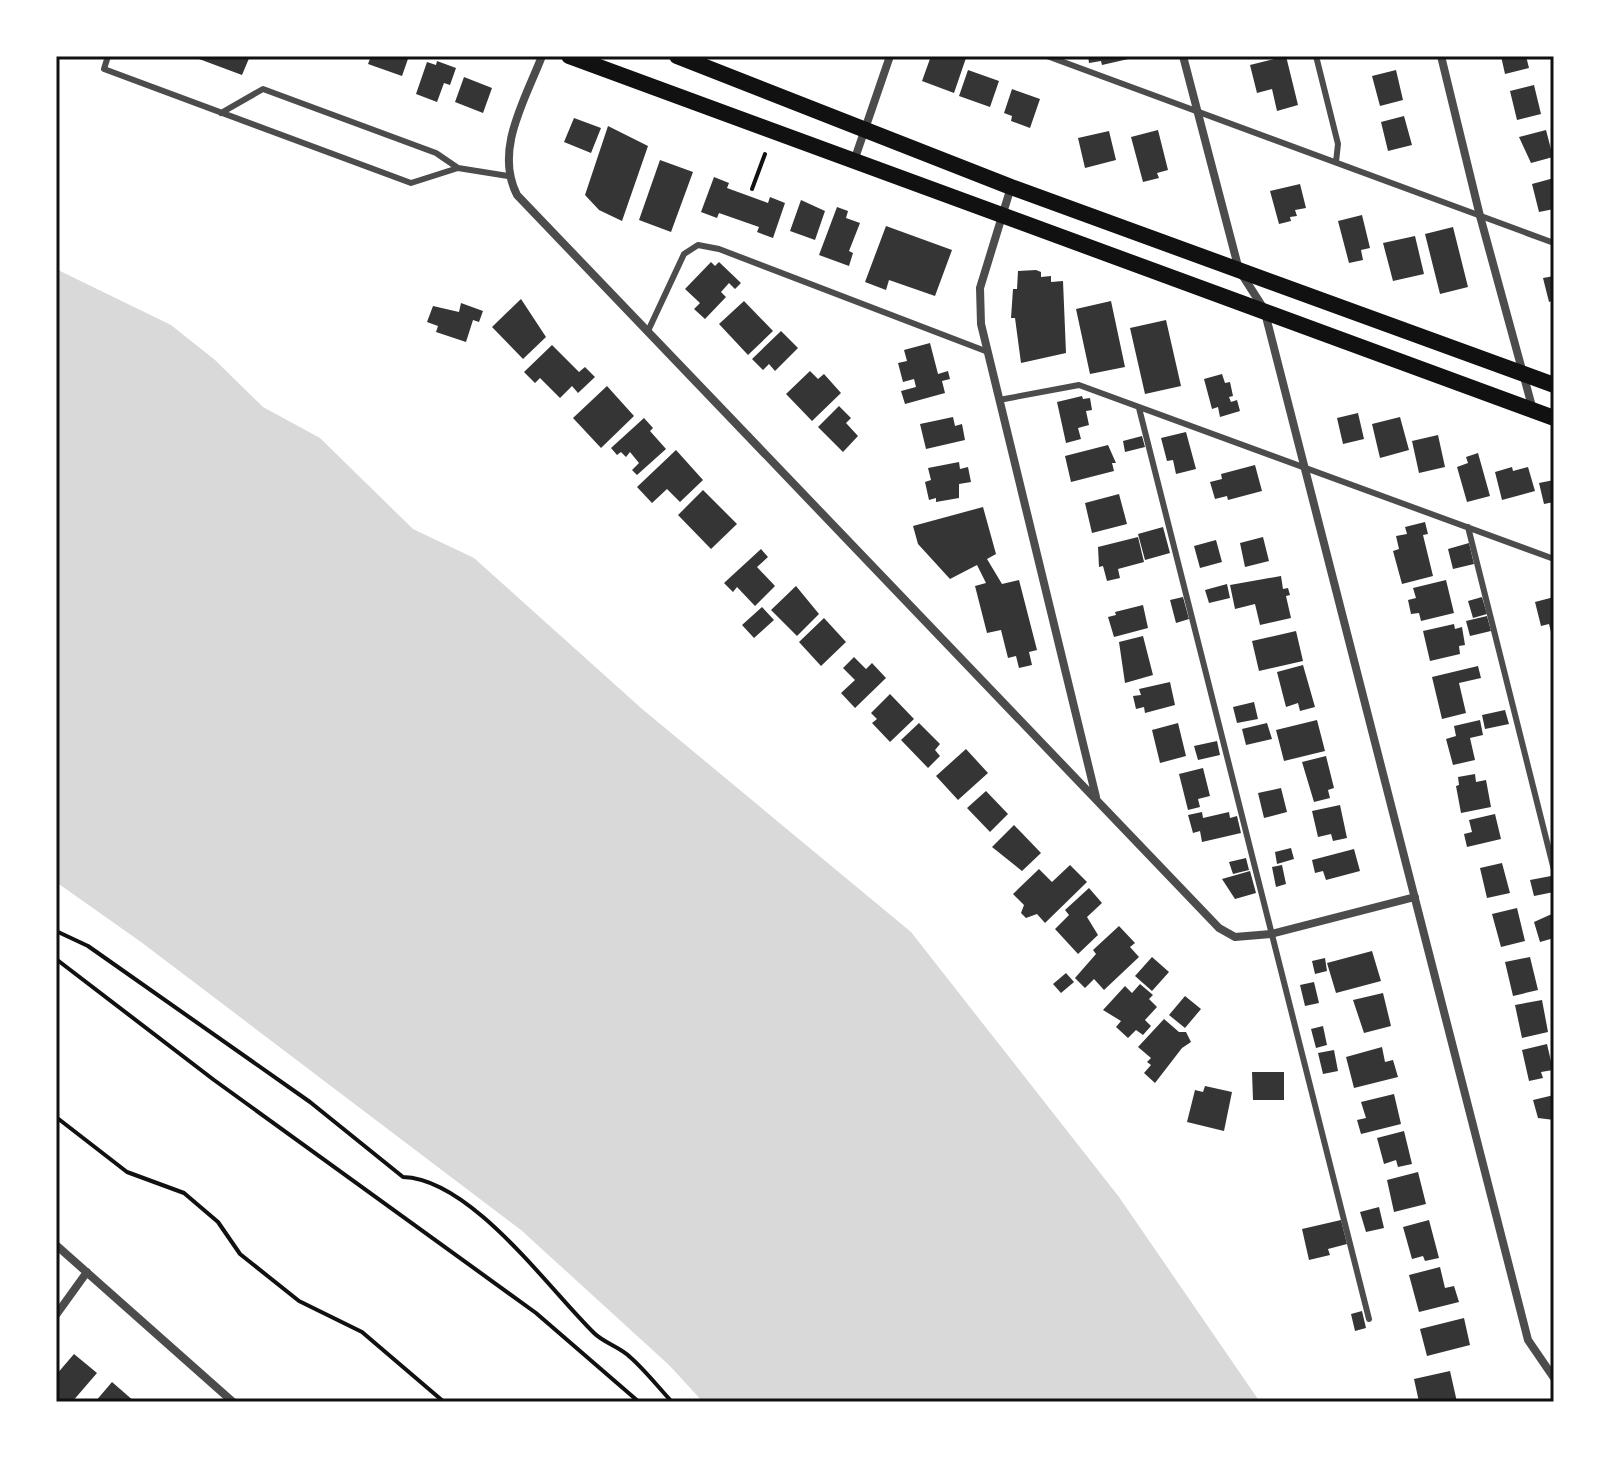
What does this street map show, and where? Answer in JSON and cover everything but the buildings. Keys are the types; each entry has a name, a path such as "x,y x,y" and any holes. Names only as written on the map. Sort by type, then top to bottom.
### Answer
{"main road":[{"path":"569,56 1554,418"},
{"path":"677,56 1011,187 1554,385"}],"street":[{"path":"542,56 509,143 508,176 517,195 1219,928 1235,937 1271,934 1415,897"},
{"path":"853,162 890,56"},
{"path":"1183,56 1239,270 1264,309 1307,469 1528,1340 1554,1378"},
{"path":"1441,56 1480,216 1533,410"},
{"path":"1011,187 980,288 981,324 1096,798"},
{"path":"56,1245 233,1402"},
{"path":"56,1315 87,1272"}],"lane":[{"path":"108,56 104,69 411,183 458,168"},
{"path":"1047,56 1554,243"},
{"path":"1316,56 1338,144 1336,162"},
{"path":"221,113 263,89 436,153 458,168 508,176"},
{"path":"648,331 684,254 698,245 719,249 988,352"},
{"path":"999,400 1079,385 1554,559"},
{"path":"1139,408 1369,1319"},
{"path":"1468,527 1554,870"}],"path":[{"path":"752,189 765,154"},
{"path":"56,931 88,946 310,1102 403,1177 419,1177 471,1206 568,1302 595,1335 629,1356 672,1402"},
{"path":"56,959 214,1080 536,1313 639,1402"},
{"path":"56,1117 127,1172 184,1193 218,1222 240,1254 299,1301 362,1332 444,1402"}],"shaded area":[{"path":"56,269 171,325 215,360 263,407 320,438 413,529 474,558 641,708 911,932 1119,1197 1260,1402 703,1402 669,1365 521,1230 141,942 56,882"}]}
